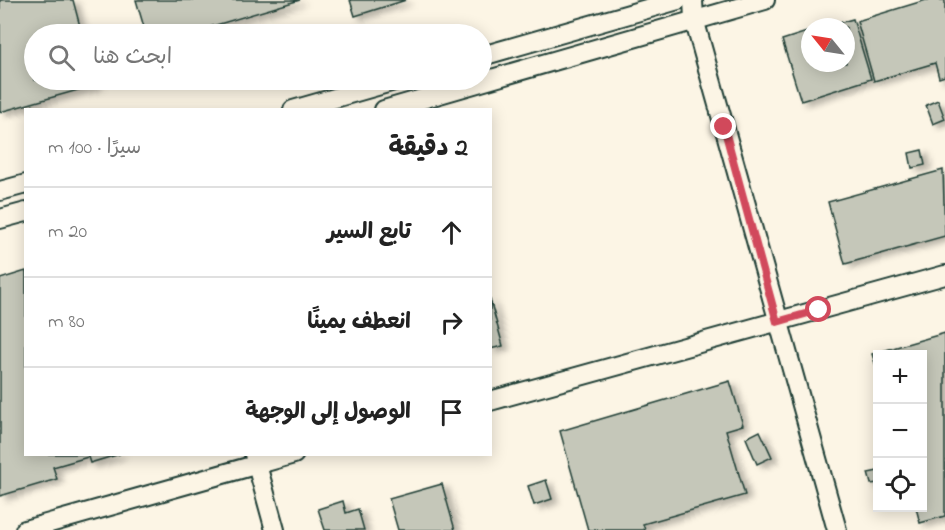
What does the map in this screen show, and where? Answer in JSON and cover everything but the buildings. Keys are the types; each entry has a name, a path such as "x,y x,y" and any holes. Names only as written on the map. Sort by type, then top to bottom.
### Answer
{"street":[{"path":"492,53 678,0"},
{"path":"693,0 694,19 837,530"},
{"path":"492,78 765,0"},
{"path":"300,108 363,90"},
{"path":"391,108 452,90"},
{"path":"0,191 24,185"},
{"path":"0,219 24,213"},
{"path":"492,400 945,275"},
{"path":"26,530 255,460 281,456"},
{"path":"255,460 275,530"}],"route":[{"path":"724,127 777,322 819,310"}]}
